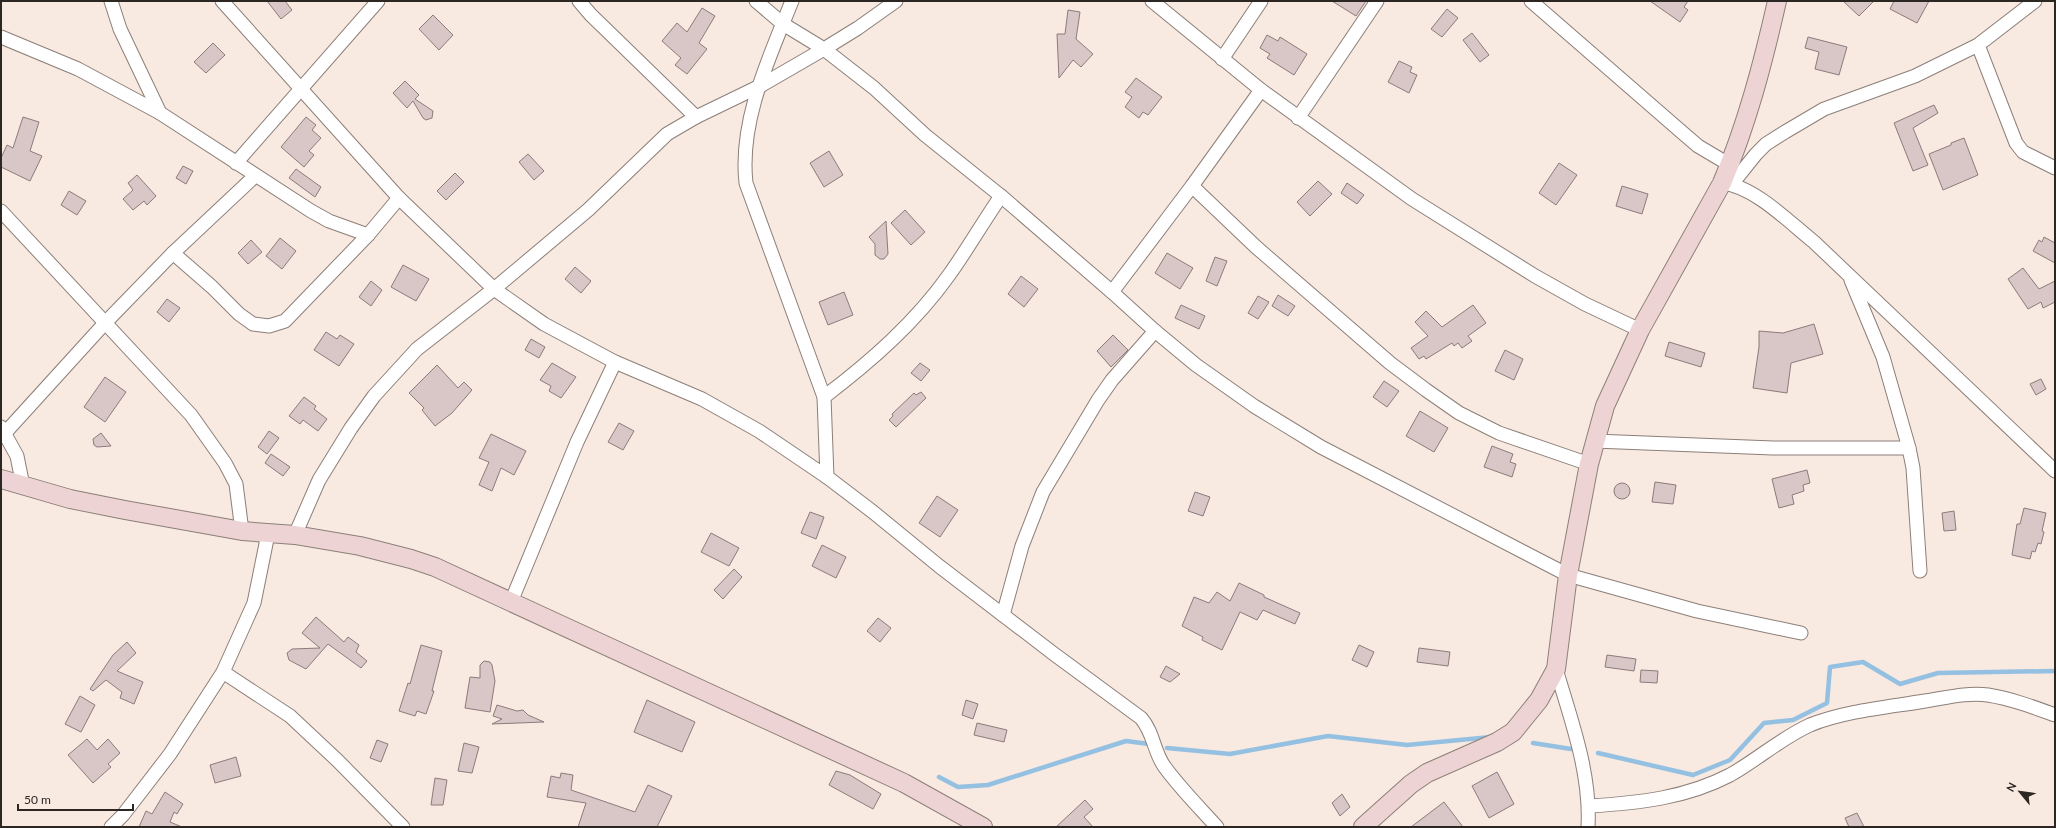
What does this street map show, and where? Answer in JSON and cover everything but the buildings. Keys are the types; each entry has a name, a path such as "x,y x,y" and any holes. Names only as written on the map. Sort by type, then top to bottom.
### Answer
{"street":[{"path":"111,1 120,29 160,113"},
{"path":"222,1 399,198 494,289 544,324 615,362 702,399 759,431 874,512 938,566 1141,718 1150,729 1156,752 1163,765 1217,827"},
{"path":"236,163 378,1"},
{"path":"579,1 591,16 696,117"},
{"path":"756,1 783,24 824,50 874,88 925,135 1001,196 1196,365 1248,401 1321,447 1568,575 1697,611 1801,633"},
{"path":"792,1 760,86 746,139 744,164 746,183 824,397 827,478"},
{"path":"295,535 319,480 351,428 374,396 417,349 494,289 588,210 667,134 696,117 760,86 824,50 896,1"},
{"path":"1152,1 1261,90 1412,199 1535,276 1585,304 1640,330"},
{"path":"1222,59 1261,1"},
{"path":"1298,118 1377,1"},
{"path":"1531,1 1689,138 1730,165"},
{"path":"1727,183 1730,165 1748,116 1764,59 1778,1"},
{"path":"1363,827 1411,784 1427,773 1497,742 1513,732 1539,700 1556,669 1568,575 1594,441 1605,406 1640,330 1727,183 1766,144 1824,109 1915,76 1978,45 2035,1"},
{"path":"1,37 78,69 160,113 255,176 329,221 368,235"},
{"path":"1978,45 2016,143 2023,152 2055,168"},
{"path":"1112,292 1192,186 1261,90"},
{"path":"23,486 17,456 3,430 172,253 255,176"},
{"path":"1727,183 1773,208 1814,242 2055,471"},
{"path":"1192,186 1256,246 1390,363 1426,390 1459,413 1499,433 1589,464"},
{"path":"824,397 880,351 914,316 948,276 1001,196"},
{"path":"172,253 252,324 269,326 285,321 368,235 399,198"},
{"path":"1,211 191,415 225,463 236,484 242,531"},
{"path":"1850,277 1883,357 1909,448 1913,468 1920,571"},
{"path":"1003,615 1022,546 1043,492 1102,395 1155,331"},
{"path":"511,602 577,442 615,362"},
{"path":"1594,441 1773,448 1909,448"},
{"path":"1,479 70,499 242,531 295,535 386,551 411,559 435,568 511,602 904,783 983,827"},
{"path":"111,827 170,754 223,672 254,603 268,534"},
{"path":"1556,669 1581,758 1589,806 1588,827"},
{"path":"223,672 290,716 338,761 403,827"},
{"path":"1589,806 1639,803 1672,797 1700,788 1731,774 1782,740 1810,725 1879,708 1967,695 1987,695 2022,702 2055,715"}],"waterway":[{"path":"1598,753 1693,775 1730,760 1764,723 1793,720 1827,703 1830,667 1863,662 1900,684 1938,673 2055,671"},
{"path":"1167,748 1230,754 1328,736 1407,745 1491,737"},
{"path":"939,777 958,787 988,785 1126,741 1149,744"},
{"path":"1533,743 1571,749"}]}
